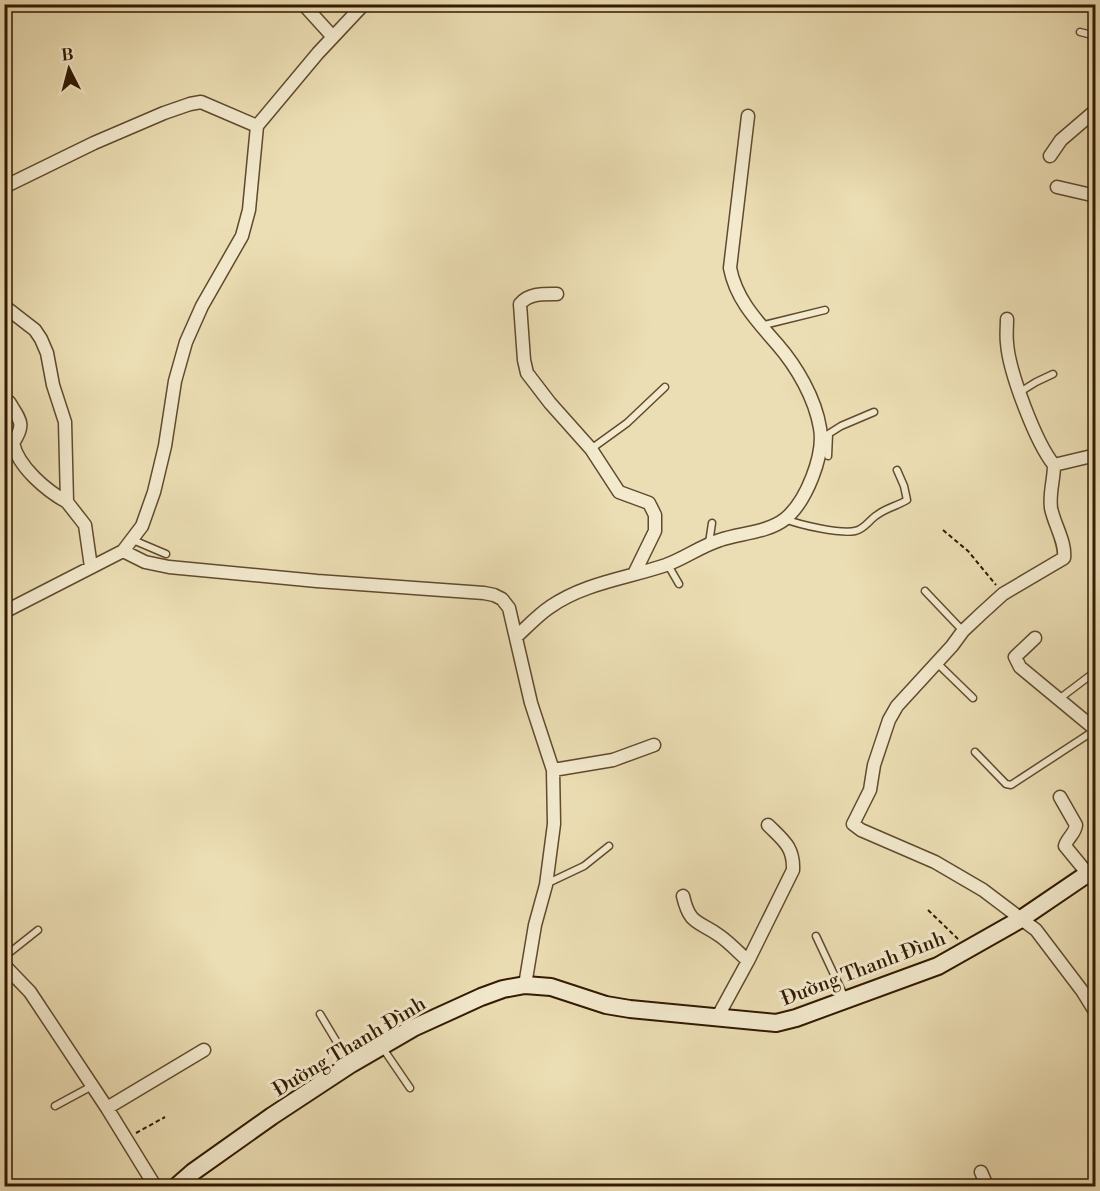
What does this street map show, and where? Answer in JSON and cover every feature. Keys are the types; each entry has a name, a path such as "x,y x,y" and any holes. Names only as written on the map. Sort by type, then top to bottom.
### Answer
{"street":[{"path":"303,4 333,37"},
{"path":"4,612 123,551 142,526 154,492 165,446 175,381 186,342 202,306 242,236 249,210 257,126 364,4"},
{"path":"4,187 94,143 190,104 201,102 257,126"},
{"path":"1050,156 1061,140 1095,110"},
{"path":"516,637 550,607 565,598 600,584 668,564 709,544 765,529 785,519 802,498 812,476 825,436 816,409 800,377 777,344 759,326 736,289 730,268 748,116"},
{"path":"1057,187 1095,196"},
{"path":"557,294 540,294 524,298 520,304 527,373 591,449 619,492 646,500 656,515 655,531 634,574"},
{"path":"4,306 35,330 47,353 53,385 65,422 68,502"},
{"path":"1007,319 1007,343 1011,366 1039,444 1054,465 1051,507 1064,550 1064,558 1003,594 963,631 897,706 889,720 874,765 870,790 853,824 861,830 935,862 983,890 1036,930 1083,992 1095,1013"},
{"path":"9,402 21,422 19,434 9,443 19,459 55,495 68,502 85,525 91,567"},
{"path":"1054,465 1095,455"},
{"path":"123,551 145,562 169,567 494,595 502,599 508,608 531,703 553,770 555,798 546,885 535,925 525,985"},
{"path":"1035,638 1015,657 1016,662 1095,730"},
{"path":"553,770 614,760 654,745"},
{"path":"1060,797 1076,825 1073,835 1065,846 1092,871"},
{"path":"718,1016 793,870 794,857 788,846 768,825"},
{"name":"Đường Thanh Đình","path":"177,1186 263,1122 351,1064 413,1028 503,989 525,985 551,987 606,1005 630,1009 776,1023 796,1018 938,966 1021,920 1092,871"},
{"path":"683,896 691,918 720,936 748,961"},
{"path":"4,965 30,992 107,1108 154,1186"},
{"path":"107,1108 204,1050"},
{"path":"981,1172 987,1186"},
{"path":"1091,1186 1095,1182"}],"lane":[{"path":"1080,32 1095,36"},
{"path":"759,326 825,310"},
{"path":"1020,392 1053,374"},
{"path":"591,449 627,423 665,387"},
{"path":"828,456 825,436 841,426 874,412"},
{"path":"785,519 799,524 855,531 864,527 877,514 907,500 897,470"},
{"path":"709,544 712,523"},
{"path":"133,540 166,554"},
{"path":"668,564 679,584"},
{"path":"925,591 963,631"},
{"path":"936,662 973,698"},
{"path":"1058,700 1095,671"},
{"path":"975,752 1006,784 1011,785 1095,730"},
{"path":"546,885 584,866 609,846"},
{"path":"4,957 38,930"},
{"path":"816,936 846,1000"},
{"path":"320,1014 351,1064"},
{"path":"382,1046 410,1088"},
{"path":"55,1106 92,1086"}],"path":[{"path":"944,530 968,551 1003,594"},
{"path":"928,910 968,950"},
{"path":"125,1138 165,1117"}]}
